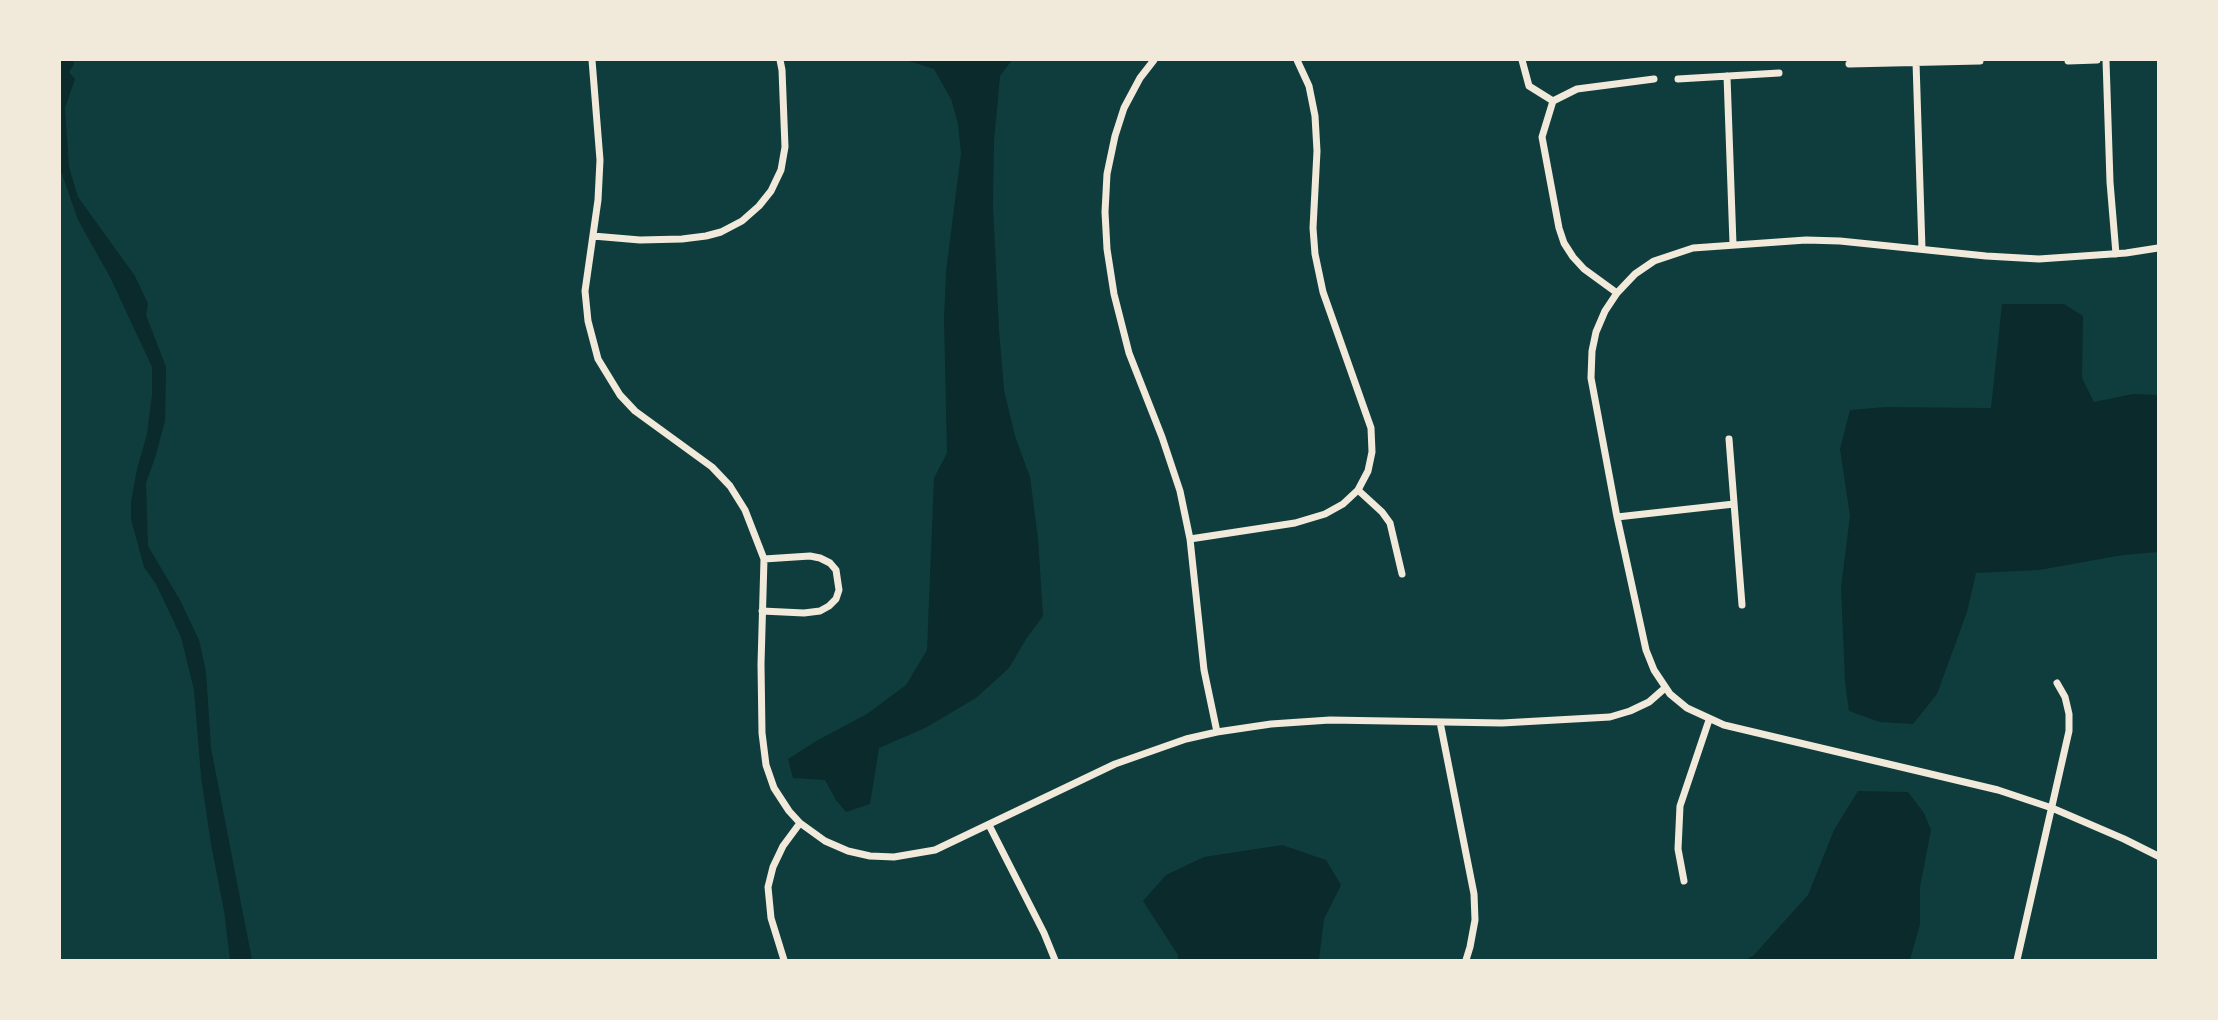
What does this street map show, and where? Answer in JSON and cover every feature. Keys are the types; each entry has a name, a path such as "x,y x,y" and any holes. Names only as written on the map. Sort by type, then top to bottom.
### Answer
{"street":[{"path":"592,60 600,160 598,200 585,291 588,321 598,359 620,395 635,411 701,457 730,486 746,510 764,559 762,719 766,765 774,788 789,811 800,823 825,841 848,851 870,856 894,857 935,850 1115,764 1186,739 1217,732 1271,724 1330,720 1530,722 1610,716 1649,702 1665,688"},
{"path":"593,236 640,240 706,236 742,221 760,206 781,170 785,148 780,60"},
{"path":"1154,60 1140,78 1124,108 1115,136 1107,174 1107,249 1114,294 1129,353 1176,480 1191,538 1204,670 1217,732"},
{"path":"1191,538 1305,520 1325,514 1343,505 1358,490 1368,471 1372,452 1371,428 1323,292 1315,254 1315,116 1309,86 1297,60"},
{"path":"1522,60 1529,86 1553,101"},
{"path":"2068,61 2097,60"},
{"path":"2106,60 2110,181 2116,254"},
{"path":"1849,64 1980,61"},
{"path":"1916,62 1922,248"},
{"path":"1678,79 1779,74"},
{"path":"1727,76 1733,244"},
{"path":"1617,293 1584,269 1564,243 1542,137 1553,101 1577,89 1654,79"},
{"path":"2158,248 2116,254 2039,259 1840,241 1693,248 1654,261 1635,274 1617,293 1596,332 1591,378 1646,650 1665,688 1687,708 1724,725 1985,787 2052,808 2158,856"},
{"path":"1729,439 1742,605"},
{"path":"1358,490 1390,523 1402,574"},
{"path":"1617,517 1734,504"},
{"path":"762,611 820,611 836,599 839,590 836,570 820,558 810,556 764,559"},
{"path":"2017,961 2069,731 2069,713 2065,697 2057,683"},
{"path":"1684,881 1678,849 1681,806 1709,720"},
{"path":"1440,722 1474,894 1475,920 1466,961"},
{"path":"784,961 771,918 768,887 773,867 783,846 800,823"},
{"path":"989,825 1044,933 1055,961"}],"water":[{"path":"60,60 73,60 74,64 69,72 75,79 65,108 69,167 78,197 135,276 148,304 146,315 166,367 165,421 146,483 148,546 180,600 199,640 206,672 211,748 252,960 230,960 201,777 194,690 181,637 156,584 144,567 131,519 137,469 147,434 152,367 110,277 78,220 61,171"},
{"path":"906,60 1012,60 1000,76 994,141 993,206 999,330 1004,390 1015,436 1030,477 1038,538 1043,616 1009,668 976,698 925,728 879,748 870,804 846,812 825,780 793,778 788,759 867,714 906,685 927,650 934,478 947,453 944,319 946,272 961,153 958,124 951,99 934,69"},
{"path":"2002,304 2064,304 2083,316 2082,378 2094,402 2133,394 2158,395 2158,552 2123,555 2039,570 1976,573 1967,612 1937,694 1913,724 1880,722 1849,711 1845,682 1841,587 1850,516 1840,449 1850,410 1886,407 1991,408"},
{"path":"1858,791 1908,792 1924,813 1931,830 1920,887 1920,924 1910,960 1746,960 1754,955 1808,895 1834,830"},
{"path":"1282,845 1326,860 1341,885 1324,919 1319,960 1178,960 1178,955 1143,901 1166,875 1204,857"}]}
